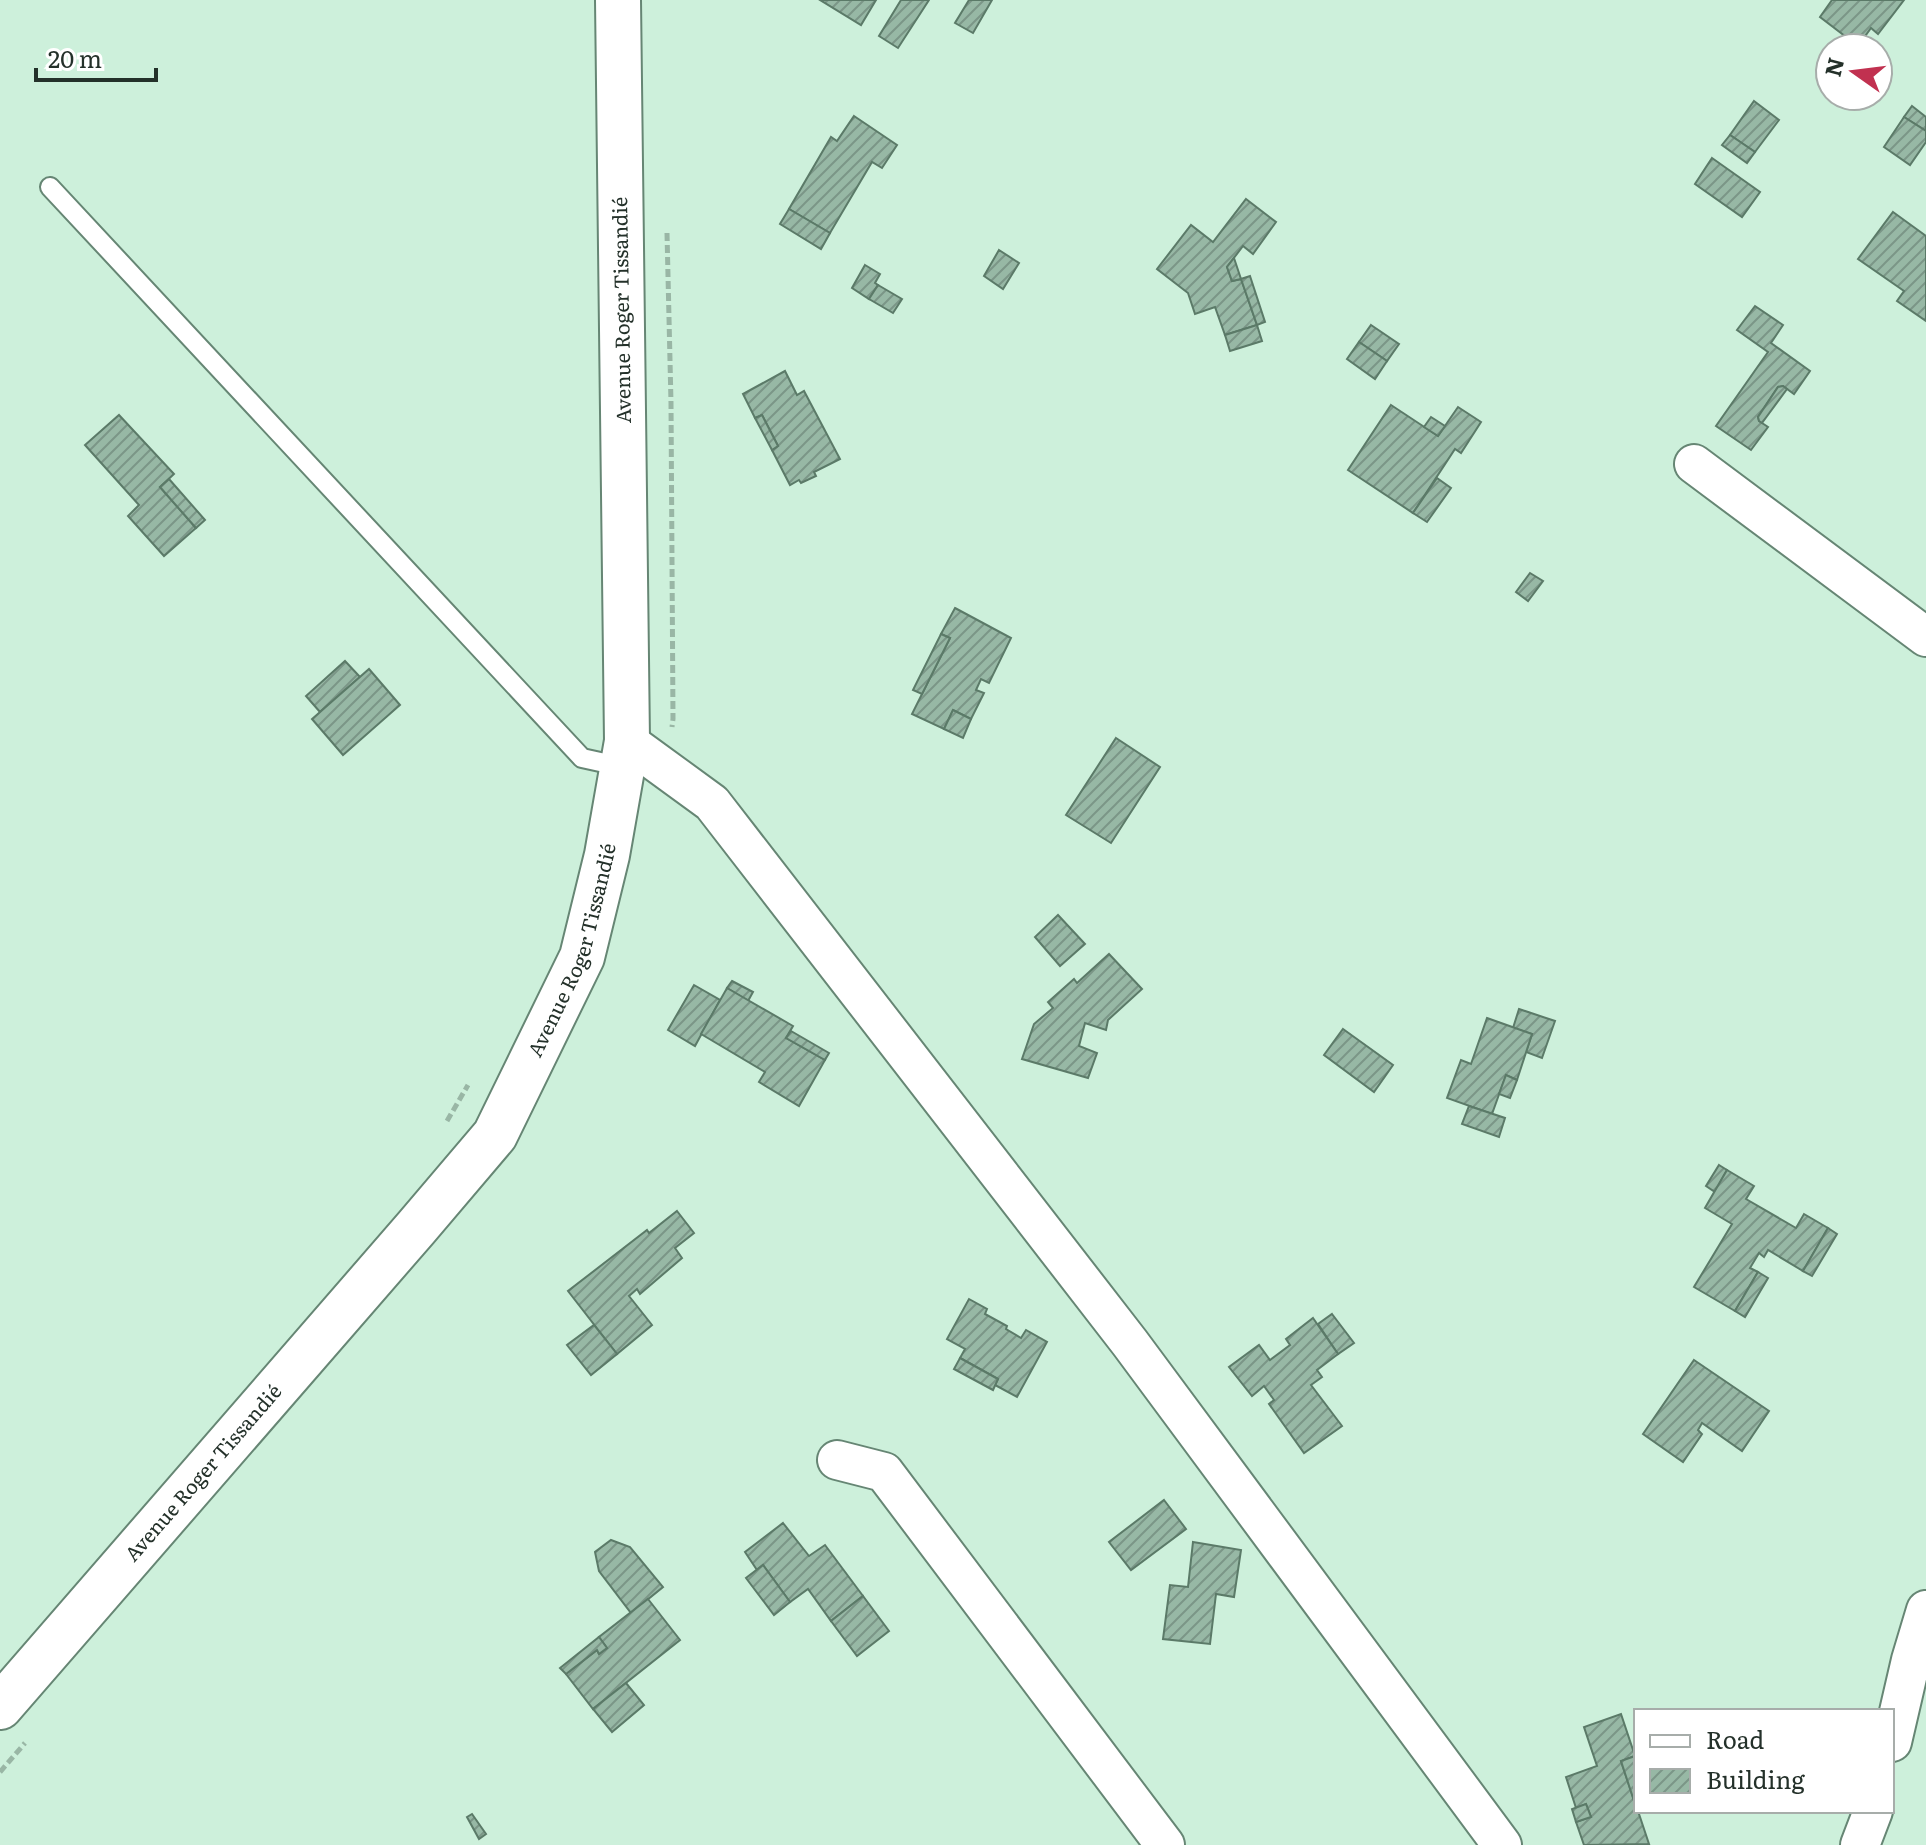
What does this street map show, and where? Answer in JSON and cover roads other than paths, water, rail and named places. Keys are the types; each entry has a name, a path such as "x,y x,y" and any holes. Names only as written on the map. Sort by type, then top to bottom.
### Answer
{"main road":[{"name":"Avenue Roger Tissandié","path":"15,1722 495,1135 582,957 607,855 638,759 618,0"}],"street":[{"path":"1694,464 1926,637"},
{"path":"638,759 712,803 722,815 1139,1356 1502,1845"},
{"path":"837,1460 884,1472 1165,1845"},
{"path":"1894,1733 1926,1610"},
{"path":"1860,1845 1872,1813"}],"lane":[{"path":"50,187 582,758 638,759"}]}
